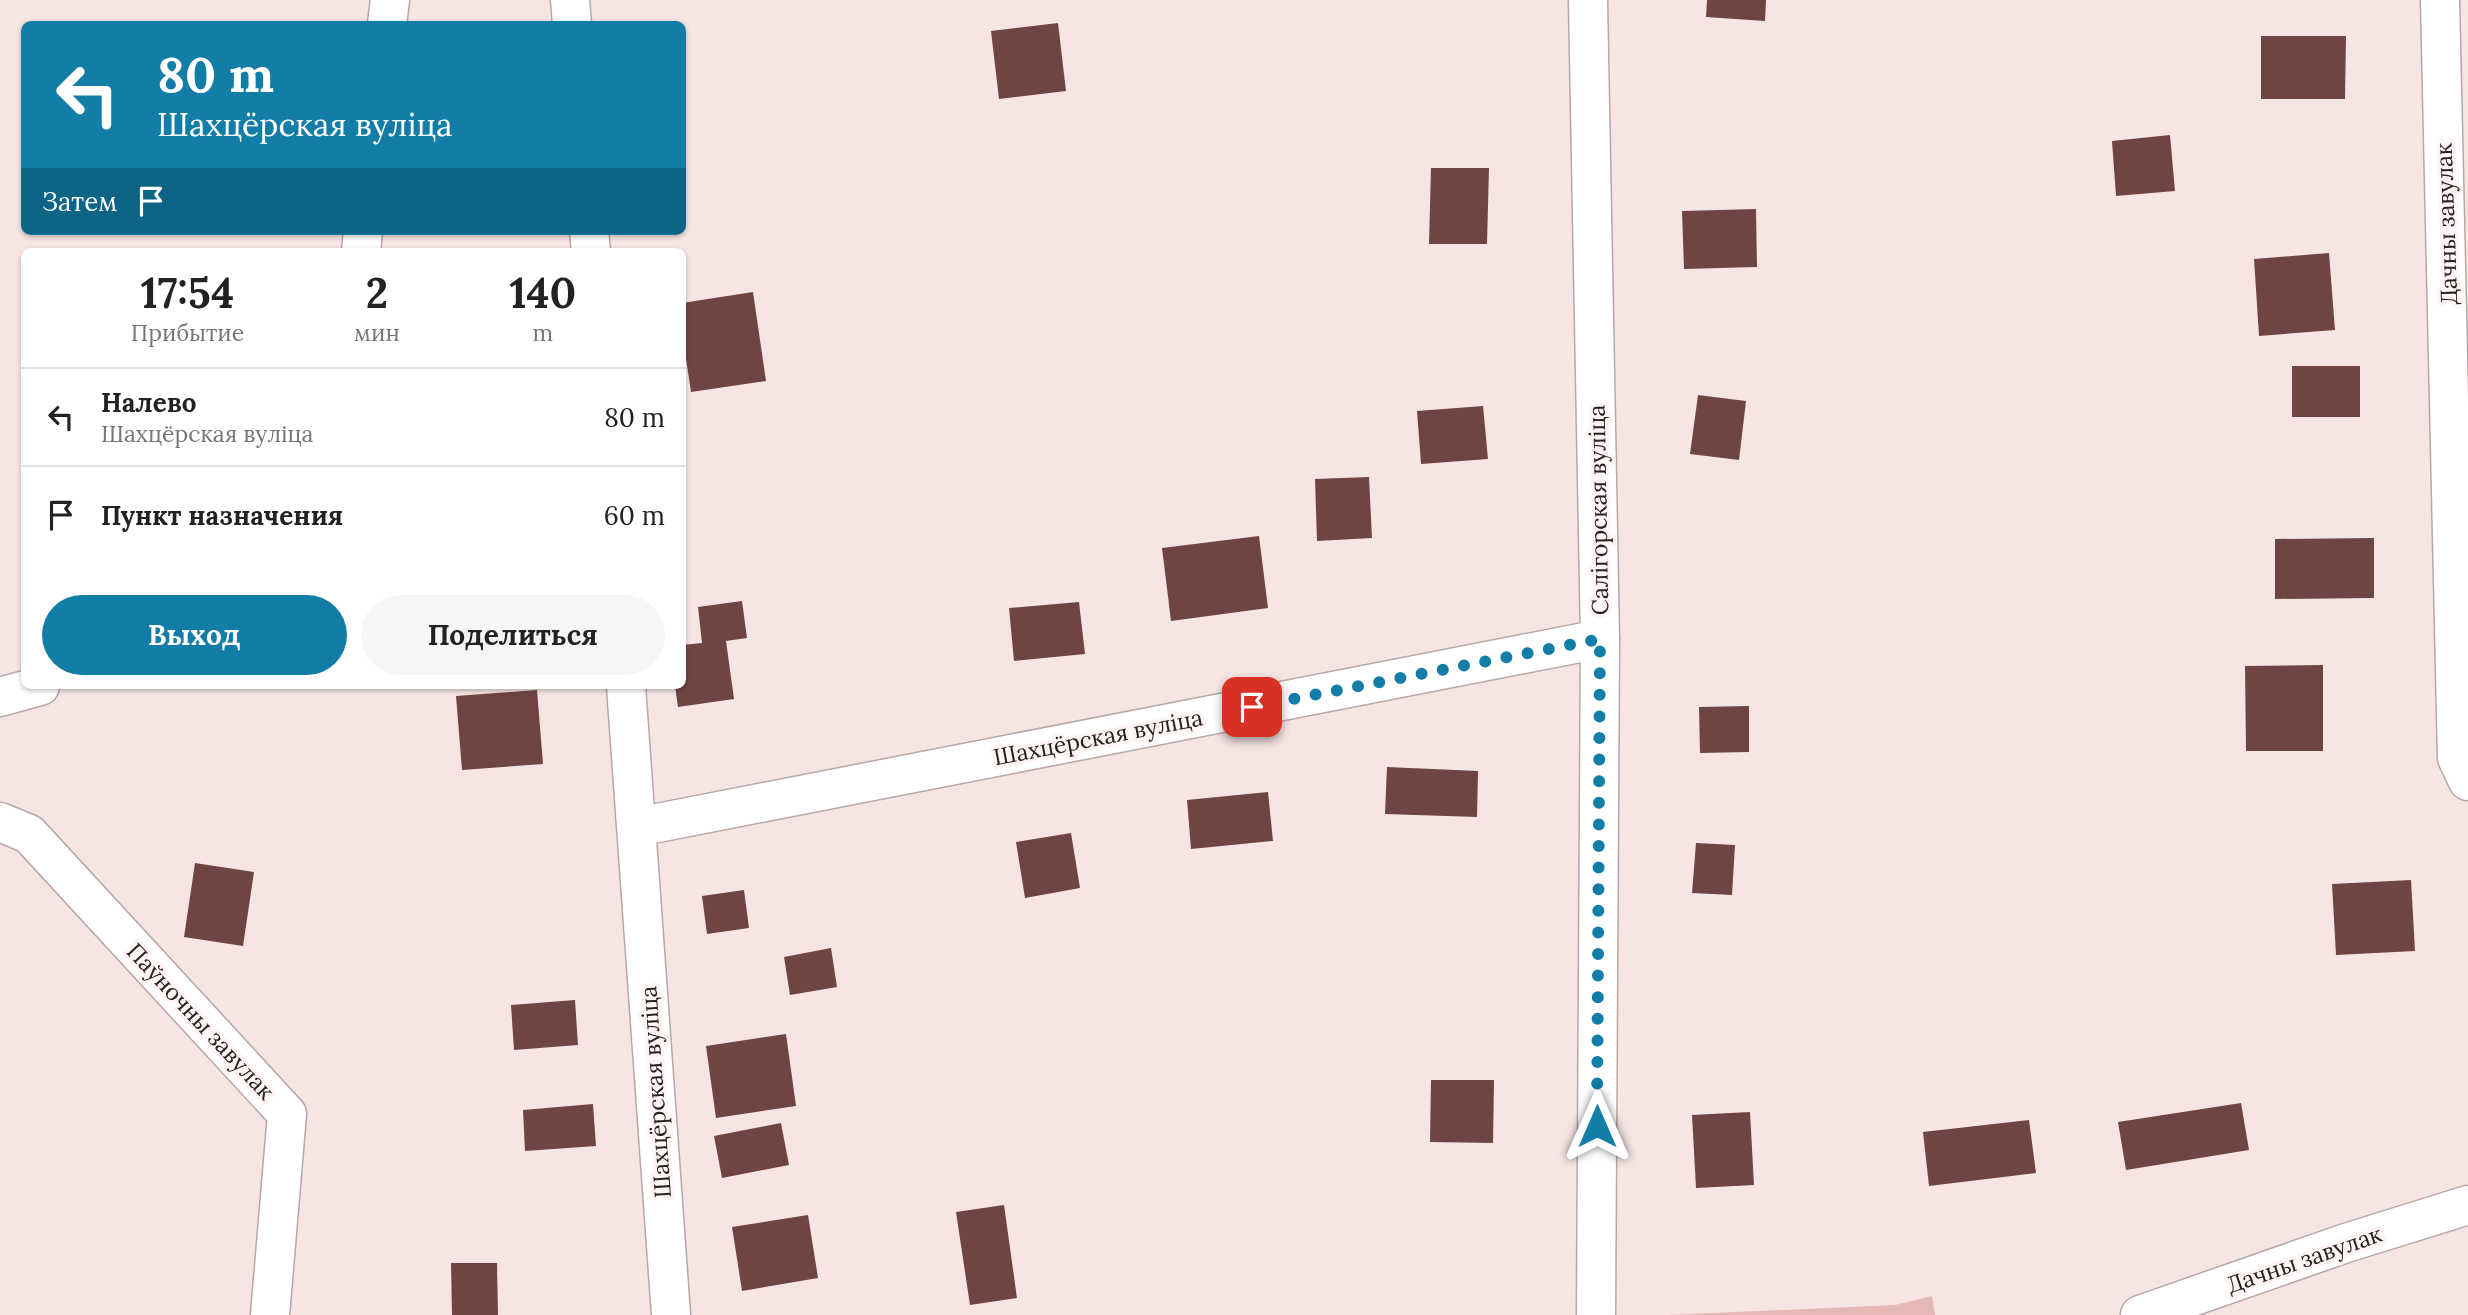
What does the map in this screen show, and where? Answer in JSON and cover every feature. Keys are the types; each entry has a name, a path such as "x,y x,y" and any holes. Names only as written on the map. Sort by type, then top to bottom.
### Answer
{"street":[{"path":"387,21 390,0"},
{"path":"570,0 572,21"},
{"name":"Салігорская вуліца","path":"1588,0 1600,639 1596,1315"},
{"name":"Дачны завулак","path":"2440,0 2459,372 2464,765"},
{"name":"Шахцёрская вуліца","path":"637,827 1600,639"},
{"path":"0,697 29,689"},
{"name":"Шахцёрская вуліца","path":"626,689 671,1315"},
{"name":"Паўночны завулак","path":"0,822 29,834 287,1114 270,1315"},
{"name":"Дачны завулак","path":"2140,1315 2346,1243 2468,1205"}],"shaded area":[{"path":"1932,1296 1935,1315 1669,1315 1895,1305"}],"building":[{"path":"1707,0 1766,0 1765,21 1706,17"},
{"path":"1058,23 1066,91 999,99 991,31"},
{"path":"2261,36 2346,36 2345,99 2261,99"},
{"path":"2170,135 2175,191 2116,196 2112,141"},
{"path":"1431,168 1489,168 1487,244 1429,244"},
{"path":"1756,209 1757,267 1684,269 1682,211"},
{"path":"2329,253 2335,330 2259,336 2254,259"},
{"path":"753,292 766,381 691,392 686,359 686,302"},
{"path":"2292,366 2360,366 2360,417 2292,417"},
{"path":"1698,395 1746,401 1739,460 1690,454"},
{"path":"1483,406 1488,459 1421,464 1417,411"},
{"path":"1369,477 1372,538 1317,541 1315,479"},
{"path":"1259,536 1268,608 1171,621 1162,548"},
{"path":"2374,538 2374,598 2275,599 2275,539"},
{"path":"742,601 747,638 726,641 734,699 678,707 675,689 686,689 686,645 702,643 698,607"},
{"path":"1079,602 1085,654 1014,661 1009,608"},
{"path":"2323,665 2323,751 2246,751 2245,666"},
{"path":"537,690 543,764 462,770 456,696"},
{"path":"1749,706 1749,752 1700,753 1699,707"},
{"path":"1387,767 1478,771 1477,817 1385,814"},
{"path":"1268,792 1273,841 1191,849 1187,800"},
{"path":"1071,833 1080,888 1025,898 1016,842"},
{"path":"1696,843 1735,845 1732,895 1692,893"},
{"path":"195,863 254,872 243,946 184,937"},
{"path":"2411,880 2415,951 2336,955 2332,884"},
{"path":"744,890 749,928 707,934 702,896"},
{"path":"831,948 837,987 790,995 784,957"},
{"path":"575,1000 578,1045 514,1050 511,1005"},
{"path":"786,1034 796,1106 716,1118 706,1046"},
{"path":"1431,1080 1494,1080 1493,1143 1430,1142"},
{"path":"2241,1103 2249,1150 2126,1170 2118,1122"},
{"path":"593,1104 596,1146 525,1151 523,1110"},
{"path":"1750,1112 1754,1185 1696,1188 1692,1115"},
{"path":"2029,1120 2036,1173 1929,1186 1923,1132"},
{"path":"781,1123 789,1165 722,1178 714,1136"},
{"path":"1004,1205 1017,1298 970,1305 956,1212"},
{"path":"808,1215 818,1278 742,1291 732,1227"},
{"path":"451,1263 497,1263 498,1315 452,1315"}],"route":[{"path":"1252,707 1600,639 1597,1126"}]}
